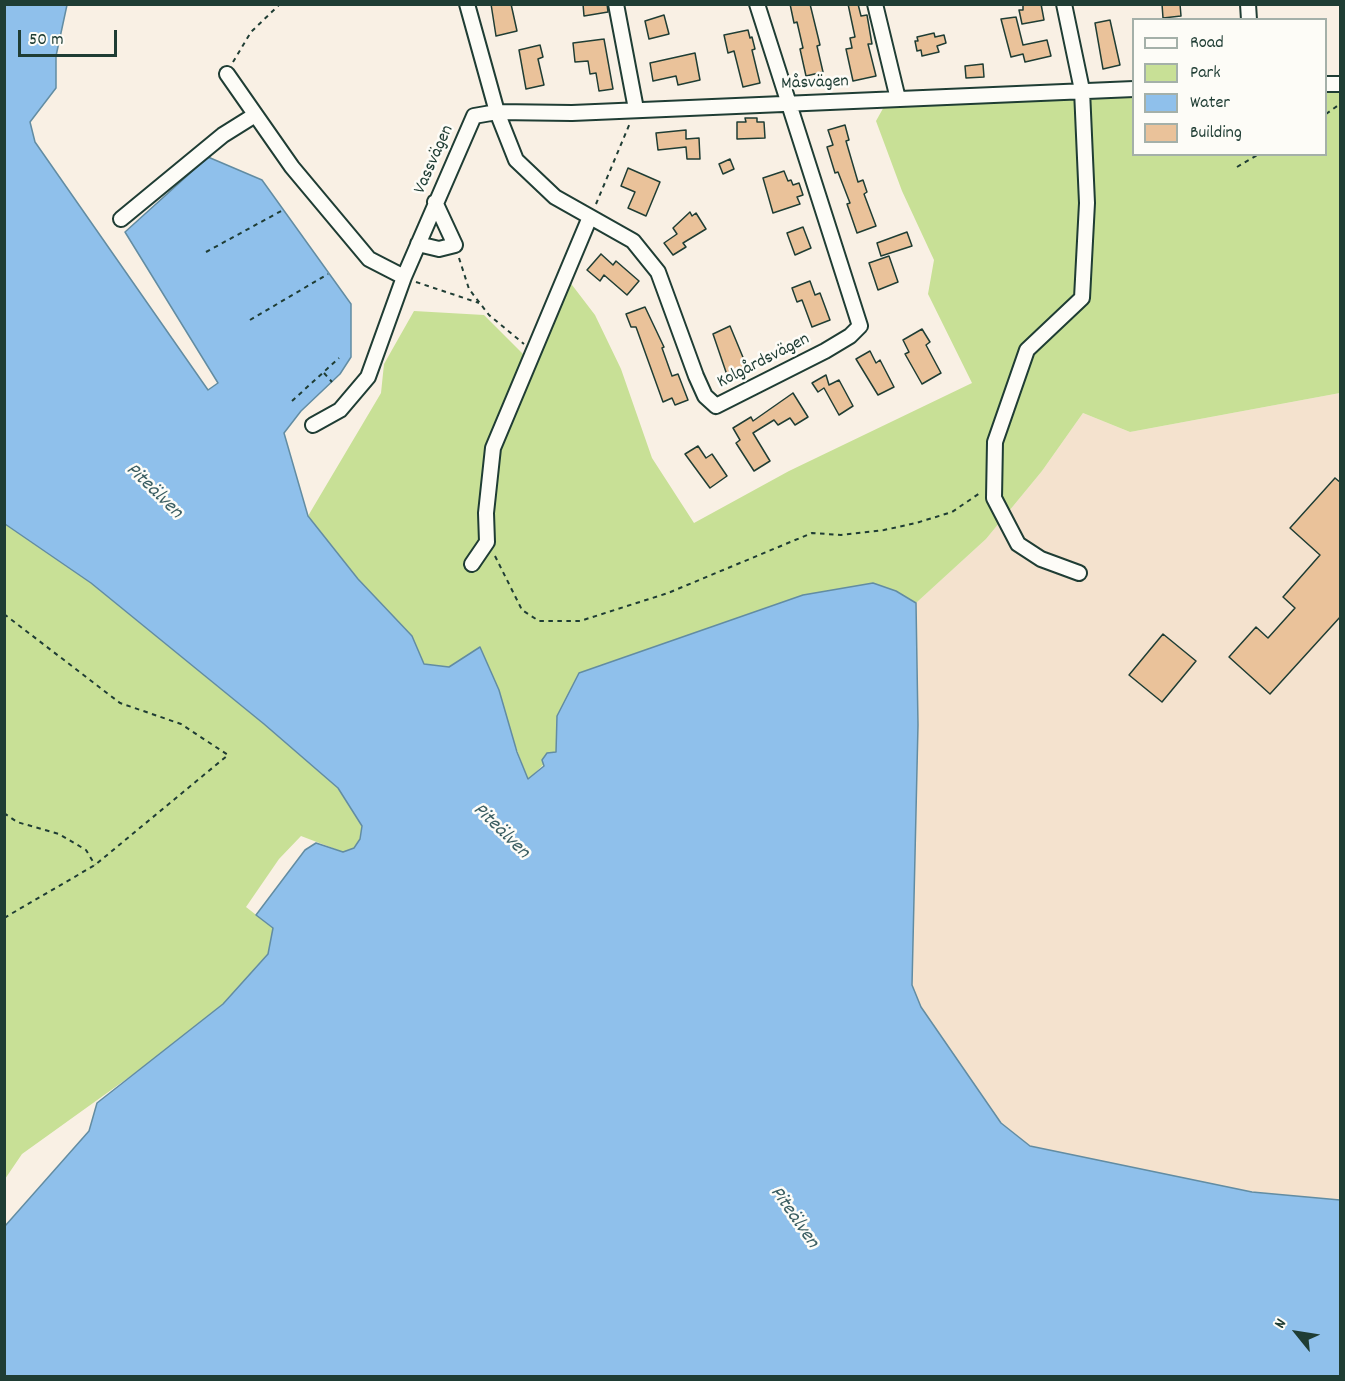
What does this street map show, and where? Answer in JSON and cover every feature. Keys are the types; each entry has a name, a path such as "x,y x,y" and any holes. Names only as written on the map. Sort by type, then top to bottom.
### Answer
{"street":[{"path":"467,4 497,112"},
{"path":"616,4 636,110"},
{"path":"757,4 787,103"},
{"path":"875,4 898,99"},
{"path":"1064,4 1082,90 1087,202 1082,298 1027,350 995,442 994,498 1018,544 1041,559 1079,573"},
{"path":"227,74 292,167 369,259 404,277"},
{"name":"Måsvägen","path":"497,112 572,113 1132,89"},
{"name":"Kolgårdsvägen","path":"497,112 516,160 555,197 633,241 658,273 696,376 705,396 716,406 850,336 860,326 787,103"},
{"name":"Vassvägen","path":"313,425 340,410 368,377 404,277 474,116 497,112"},
{"path":"121,219 223,135 255,115"},
{"path":"418,244 439,249 455,245 435,202"},
{"path":"472,564 487,542 486,513 493,448 590,217"}],"path":[{"path":"227,74 251,32 280,4"},
{"path":"1327,113 1341,104"},
{"path":"590,217 636,110"},
{"path":"1237,167 1256,156"},
{"path":"206,252 283,210"},
{"path":"455,245 469,290 489,315 533,351"},
{"path":"250,321 328,274"},
{"path":"404,277 435,290 479,303"},
{"path":"292,401 339,358"},
{"path":"323,373 332,382"},
{"path":"487,542 522,610 539,621 580,621 668,593 812,533 841,535 885,530 952,512 995,484"},
{"path":"4,614 120,703 181,724 228,755 95,865 4,918"},
{"path":"4,813 17,822 59,834 86,850 95,865"}],"shaded area":[{"path":"1340,393 1340,1200 1252,1192 1030,1146 1001,1123 921,1007 912,985 918,725 916,603 986,539 1042,471 1083,413 1130,432"}],"green space":[{"path":"1340,85 1340,393 1130,432 1083,413 1042,471 986,539 916,603 896,591 557,716 556,752 528,780 480,648 449,667 424,664 412,636 358,579 308,516 381,393 384,364 414,311 484,315 531,362 569,281 595,315 621,369 652,458 694,523 789,471 972,383 928,294 934,260 902,191 876,121 886,103 1132,94 1132,156 1327,156 1327,86"},
{"path":"5,524 91,583 264,724 338,788 362,826 360,839 354,848 343,852 301,836 279,859 246,907 273,928 268,954 223,1004 146,1065 22,1154 5,1179"}],"water":[{"name":"Piteälven","path":"5,4 67,5 56,56 56,88 30,122 35,142 208,390 218,383 125,232 208,157 262,180 351,304 351,357 340,374 301,411 284,433 308,516 358,579 412,636 424,664 449,667 480,647 499,690 517,752 528,779 544,766 542,760 547,753 556,752 557,716 579,673 803,595 873,583 896,591 916,603 918,725 912,985 921,1007 1001,1123 1030,1146 1252,1192 1340,1200 1340,1376 5,1376 5,1226 89,1131 97,1103 223,1004 268,954 273,928 256,915 305,850 316,843 343,852 354,848 360,839 362,826 338,788 264,724 91,583 5,524"}],"building":[{"path":"491,4 511,4 517,31 496,36"},
{"path":"583,4 607,4 608,12 584,16"},
{"path":"790,4 810,4 820,45 817,46 823,72 806,76 800,49 803,48"},
{"path":"848,4 858,4 861,16 867,15 872,44 868,44 876,76 853,81 846,49 852,48 850,38 855,37"},
{"path":"1023,4 1041,4 1044,20 1022,24 1019,10 1023,10"},
{"path":"1162,4 1180,4 1181,16 1163,18"},
{"path":"664,15 669,34 649,39 645,21"},
{"path":"1016,17 1023,45 1047,40 1051,56 1025,62 1023,54 1011,57 1001,19"},
{"path":"1110,20 1120,65 1103,69 1095,23"},
{"path":"748,30 755,49 752,50 760,83 743,87 734,51 728,53 724,35"},
{"path":"934,33 935,37 944,35 946,43 937,46 939,52 922,56 921,50 917,51 915,41 918,41 917,37"},
{"path":"604,39 613,89 599,91 596,73 590,74 588,61 575,62 573,43"},
{"path":"540,45 543,57 538,59 544,85 526,89 519,50"},
{"path":"695,53 700,80 678,85 676,76 653,81 650,63"},
{"path":"983,64 984,77 966,78 965,66"},
{"path":"745,118 757,118 757,122 764,122 765,138 737,139 737,122 746,122"},
{"path":"845,125 849,140 846,141 858,182 863,180 867,192 864,194 876,226 857,233 847,204 850,203 838,172 835,173 827,147 833,145 828,130"},
{"path":"686,130 686,139 699,138 700,159 687,159 686,147 658,150 656,133"},
{"path":"730,159 734,169 723,174 719,164"},
{"path":"628,168 660,182 646,216 628,208 635,192 621,186"},
{"path":"784,171 788,181 791,180 793,185 799,183 803,195 797,197 800,204 773,213 763,178"},
{"path":"690,212 692,216 696,213 706,229 683,243 686,247 673,255 664,243 677,234 673,228"},
{"path":"803,227 811,248 795,255 787,233"},
{"path":"907,232 912,246 881,256 877,243"},
{"path":"601,254 613,265 616,261 639,281 627,295 604,275 600,281 587,270"},
{"path":"889,256 898,282 878,290 869,263"},
{"path":"810,281 815,295 820,293 830,320 812,327 802,300 797,302 792,288"},
{"path":"645,307 664,347 662,348 672,376 678,374 688,400 675,405 672,398 663,402 636,327 631,327 626,314"},
{"path":"730,326 747,367 727,375 713,334"},
{"path":"922,329 930,342 926,345 941,373 922,384 905,354 909,352 903,340"},
{"path":"870,351 876,363 880,360 894,387 878,395 856,359"},
{"path":"826,375 829,385 839,380 853,406 839,415 824,388 818,392 812,383"},
{"path":"793,393 808,417 795,425 790,418 778,425 774,420 753,433 770,461 754,471 736,443 740,440 733,428 751,417 753,421"},
{"path":"698,446 706,458 712,454 727,476 710,488 685,454"},
{"path":"1335,478 1341,483 1341,616 1270,694 1229,657 1256,627 1268,638 1295,608 1283,597 1320,555 1290,528"},
{"path":"1163,634 1196,661 1162,702 1129,675"}]}
